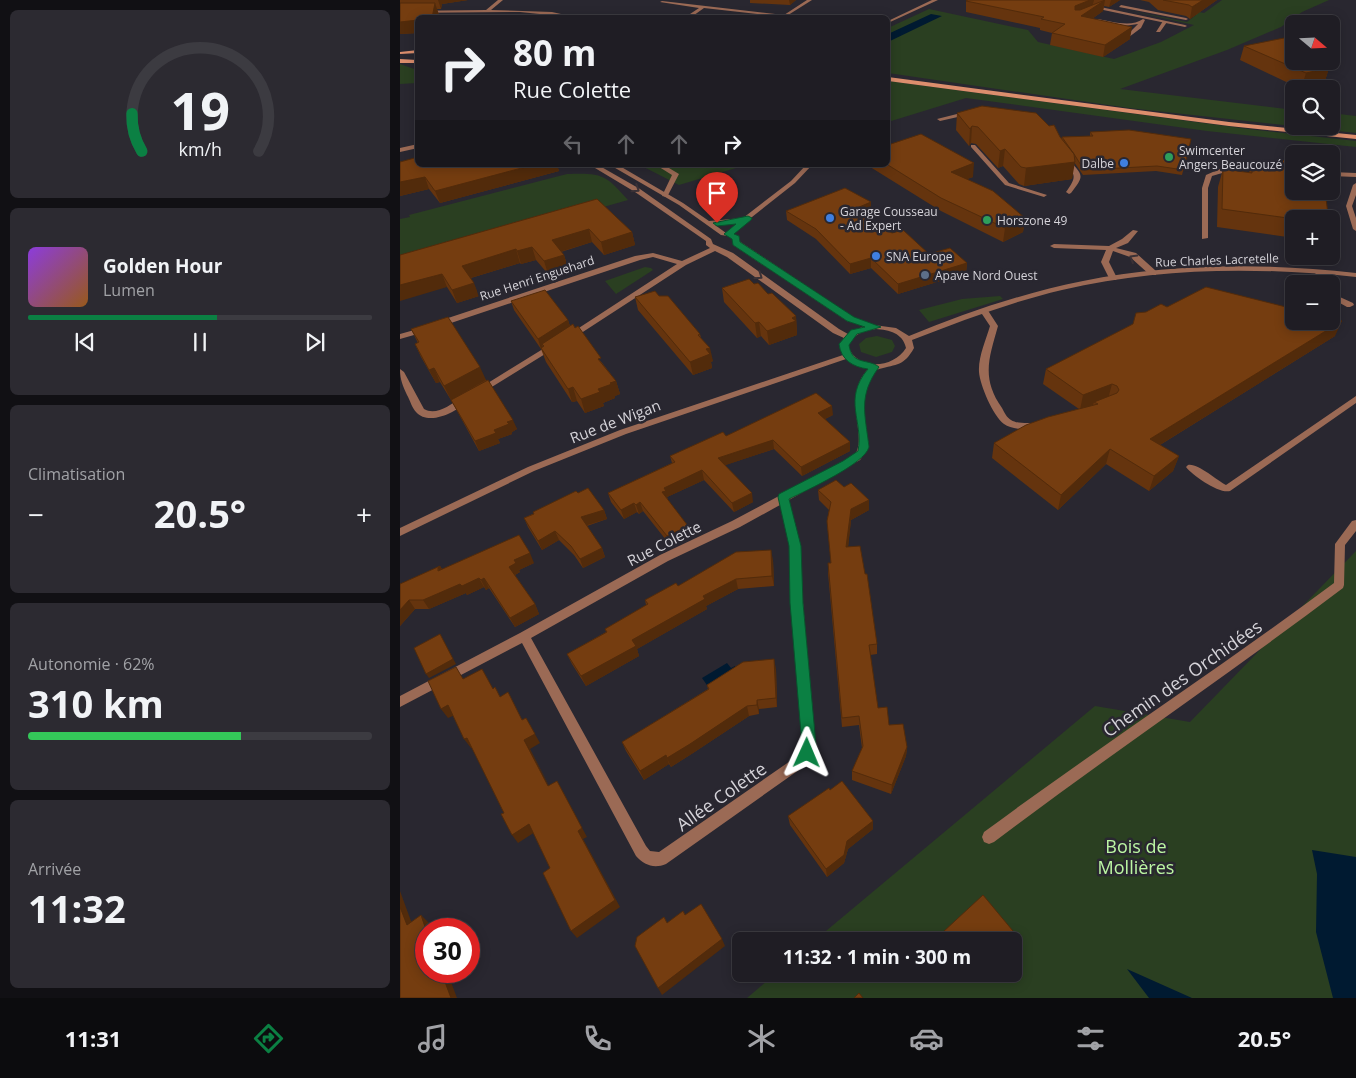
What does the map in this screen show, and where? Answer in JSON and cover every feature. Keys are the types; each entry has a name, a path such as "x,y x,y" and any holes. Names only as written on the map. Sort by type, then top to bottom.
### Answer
{"main road":[{"path":"400,53 415,53"},
{"path":"400,61 415,62"},
{"path":"890,75 950,86"},
{"path":"890,79 1230,124 1356,138"}],"street":[{"path":"483,15 501,0"},
{"path":"787,15 810,0"},
{"path":"890,21 936,0"},
{"path":"1112,11 1129,0"},
{"path":"662,2 776,15"},
{"path":"1084,5 1186,26"},
{"path":"1121,6 1186,19"},
{"path":"691,15 703,7"},
{"path":"1094,13 1102,9"},
{"path":"400,12 487,11 562,15"},
{"path":"1129,36 1147,18"},
{"path":"1098,20 1124,25 1142,22"},
{"path":"1158,31 1165,22"},
{"path":"1119,29 1124,25"},
{"path":"940,119 975,113"},
{"path":"973,146 1007,184 1044,195"},
{"path":"400,150 415,147"},
{"path":"1061,152 1078,175 1078,180 1069,192"},
{"path":"597,167 620,178 709,240 709,245 717,248 836,331 848,337"},
{"path":"616,167 726,234 736,238 736,243 850,319 859,323 895,330 908,339 910,348 904,358 890,366 874,367 857,363 847,356 844,346 848,337 860,330 876,327"},
{"path":"663,167 676,174 665,196"},
{"path":"709,240 726,234 748,218 793,182 807,167"},
{"path":"1204,238 1204,188 1209,175 1220,169 1234,167 1270,170"},
{"path":"1340,174 1356,175"},
{"path":"1356,186 1349,206 1356,230"},
{"path":"708,223 731,223 748,218"},
{"path":"1113,278 1105,262 1110,248 1126,241 1135,231"},
{"path":"400,372 420,411 431,415 438,413 532,360 684,263 717,248 729,247 736,243"},
{"path":"1054,246 1110,248 1132,255 1153,273"},
{"name":"Rue Henri Enguehard","path":"400,337 638,258 653,256 684,263"},
{"name":"Rue Charles Lacretelle","path":"908,339 938,326 984,311 1076,285 1113,278 1153,273 1255,269 1356,275"},
{"path":"1340,300 1350,305"},
{"path":"984,311 994,326 983,370 985,385 992,402 1007,422 1013,426 1048,424"},
{"name":"Rue de Wigan","path":"400,532 531,469 623,432 847,356"},
{"name":"Rue Colette","path":"400,702 664,558 736,524 847,464 862,452 864,447 859,399 866,376 874,367"},
{"path":"1191,467 1214,484 1227,489 1356,399"},
{"name":"Allée Colette","path":"524,636 641,851 647,858 661,859 801,761 807,753 809,745 796,603 795,546 783,497"},
{"name":"Chemin des Orchidées","path":"989,837 1034,803 1274,635 1339,585 1340,544 1356,524"}],"green space":[{"path":"1222,0 1329,0 1298,15 1285,15 1285,24 1281,27 1227,50 1120,89 1285,109 1285,125 1129,108 890,73 890,27 929,9 1028,30 1038,42 1114,59 1161,42 1194,25 1127,10 1187,22 1196,15 1163,11 1184,9 1204,13"},
{"path":"400,64 415,69 415,83 400,84"},
{"path":"890,81 1285,133 1285,135 1356,141 1356,147 1207,131 966,98 890,121"},
{"path":"1340,114 1356,116 1356,133 1340,131"},
{"path":"644,167 739,167 679,185"},
{"path":"567,174 588,174 602,177 614,185 628,200 400,265 400,219 410,217 409,215"},
{"path":"645,267 653,270 616,294 605,281"},
{"path":"1000,296 1003,299 929,322 919,310 962,299"},
{"path":"877,336 892,340 895,346 892,352 876,357 861,352 859,344 866,338"},
{"name":"Bois de Mollières","path":"1356,551 1356,998 747,998 766,982 1022,982 1022,932 825,932 1095,706 1190,722"}],"water":[{"path":"931,14 942,16 890,41 890,33"},
{"path":"727,663 731,668 735,666 738,671 709,688 702,678"},
{"path":"1312,850 1356,857 1356,998 1333,998 1316,932 1317,874"},
{"path":"1127,969 1192,998 1149,998"}],"building":[{"path":"1090,0 1075,6 1075,10 1080,10 1105,0 1081,16 1132,27 1105,45 1052,33 1065,24 1041,19 1044,17 966,1"},
{"path":"1163,0 1203,0 1192,7"},
{"path":"400,3 435,3 433,15 415,15 415,20 400,22"},
{"path":"1285,38 1285,64 1244,46"},
{"path":"1299,70 1320,70 1306,73"},
{"path":"982,106 1036,113 1049,126 1054,125 1060,137 1074,154 1075,162 1021,167 1005,149 1000,151 978,127 972,126 970,129 957,113"},
{"path":"1129,130 1191,139 1184,170 1157,166 1084,170 1062,137 1093,136 1090,132"},
{"path":"921,134 974,163 951,172 993,191 1025,218 1005,228 941,198 890,166 890,144"},
{"path":"415,158 415,167 525,167 435,191 425,177 400,182 400,162"},
{"path":"1285,159 1285,200 1326,200 1327,210 1285,210 1285,218 1222,209 1223,169 1252,173 1252,164 1277,167"},
{"path":"845,188 871,202 852,210 892,233 903,230 929,254 950,248 967,263 898,284 871,258 850,264 816,229 786,211"},
{"path":"597,199 632,232 601,242 589,229 552,240 564,255 544,261 532,247 517,251 516,249 462,266 474,283 452,290 442,274 400,285 400,255"},
{"path":"749,279 754,284 758,283 768,294 772,293 796,316 792,318 796,321 767,331 759,322 755,323 722,288"},
{"path":"1206,287 1285,307 1285,330 1327,330 1150,439 1179,456 1154,476 1110,449 1061,495 994,443 1026,425 1048,417 1098,404 1094,402 1117,393 1119,390 1117,386 1112,384 1083,395 1046,369 1133,324 1136,313 1146,312 1161,304 1167,307"},
{"path":"545,290 568,320 538,339 511,301"},
{"path":"655,291 659,296 668,296 700,334 698,335 710,348 706,349 710,354 690,362 635,297"},
{"path":"448,317 480,367 444,386 434,368 429,370 415,344 419,342 411,329"},
{"path":"573,324 575,328 578,326 601,358 598,359 616,381 598,389 600,392 581,399 573,387 568,389 541,348 544,346 542,344"},
{"path":"488,380 513,420 507,422 509,424 494,430 496,433 475,441 451,400"},
{"path":"816,393 832,406 818,413 850,442 801,467 773,440 718,458 752,493 732,503 702,470 664,488 666,491 662,492 688,526 667,536 640,502 621,510 608,493 675,462 670,456 723,432 726,436"},
{"path":"836,480 844,487 851,483 869,500 851,509 846,547 860,546 865,574 867,574 877,644 869,645 878,708 887,707 889,725 903,724 907,747 892,785 852,771 863,746 859,716 842,718 828,563 831,563 827,521 831,502 818,490"},
{"path":"588,488 604,510 581,517 602,548 580,559 571,546 555,531 538,541 524,518 576,491 578,493"},
{"path":"519,535 530,553 514,560 516,563 509,567 535,604 510,618 484,578 481,580 479,578 423,600 409,600 400,610 400,584 440,566 438,571"},
{"path":"771,550 772,576 736,579 703,596 705,599 632,640 636,646 581,676 567,654 607,632 605,629 648,604 645,600 676,583 678,586 736,552"},
{"path":"440,634 453,659 426,674 414,648"},
{"path":"774,659 776,698 757,700 757,705 747,706 667,758 666,755 640,771 622,742 709,689 707,685 743,662"},
{"path":"456,667 463,679 482,669 493,689 495,687 500,697 508,692 522,720 526,718 535,734 524,740 548,786 557,781 582,828 578,831 615,900 571,931 543,873 550,868 529,824 512,835 501,814 504,813 467,738 464,739 448,705 441,709 428,681"},
{"path":"842,781 873,821 847,841 844,855 826,869 788,816"},
{"path":"983,895 1013,931 1012,932 943,932"},
{"path":"701,904 722,939 658,988 635,946 637,937 664,917 667,923 683,911 685,915"},
{"path":"400,907 407,925 415,919 415,983 445,983 451,998 400,998"},
{"path":"859,993 863,998 854,998"}],"place":[{"name":"Swimcenter Angers Beaucouzé","path":"1169,157"},
{"name":"Dalbe","path":"1124,163"},
{"name":"Garage Cousseau - Ad Expert","path":"830,218"},
{"name":"Horszone 49","path":"987,220"},
{"name":"SNA Europe","path":"876,256"},
{"name":"Apave Nord Ouest","path":"925,275"}],"route":[{"path":"717,223 737,222 748,218 728,234 736,238 736,243 850,319 876,327 854,332 844,344 847,356 852,360 862,365 874,367 866,376 859,399 864,447 862,452 857,458 847,464 783,497 793,531 795,546 796,603 809,745 807,753"}]}
